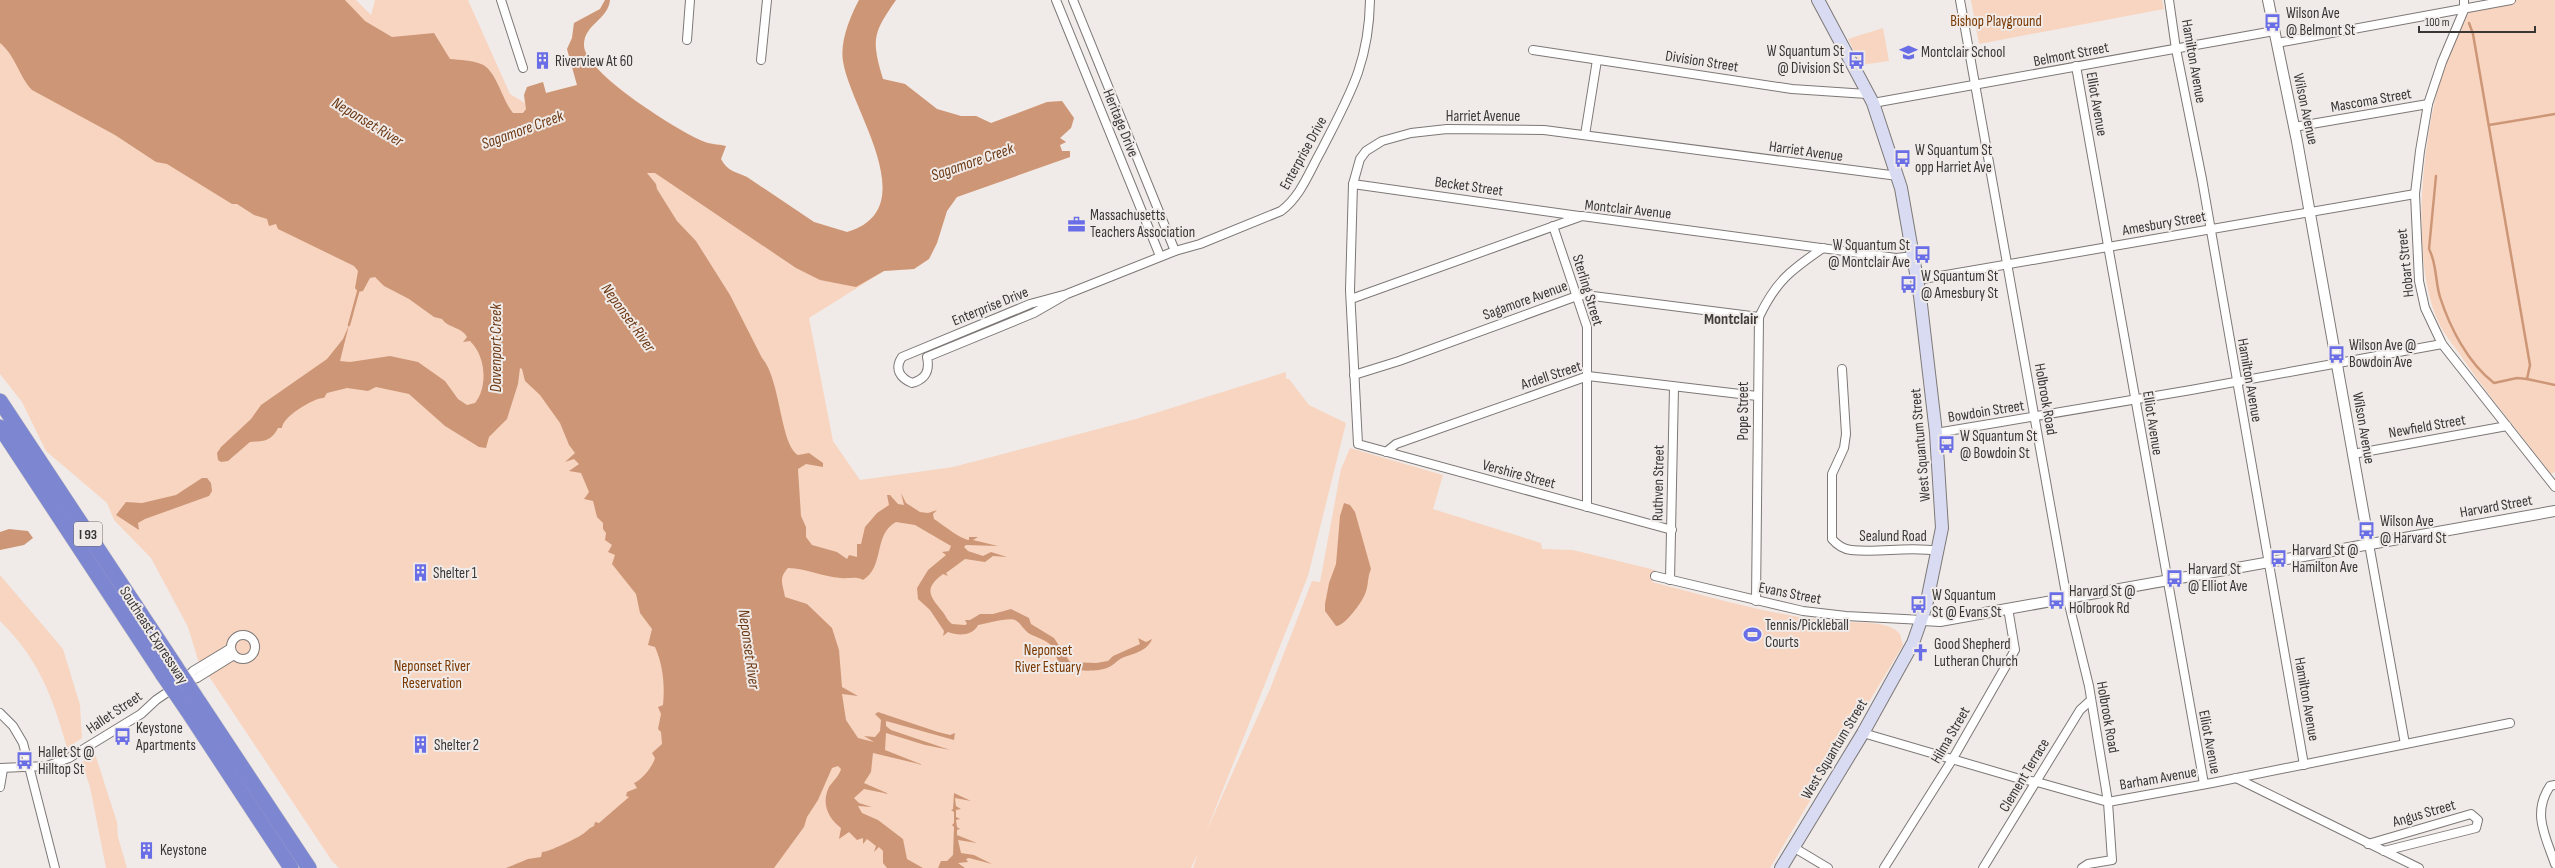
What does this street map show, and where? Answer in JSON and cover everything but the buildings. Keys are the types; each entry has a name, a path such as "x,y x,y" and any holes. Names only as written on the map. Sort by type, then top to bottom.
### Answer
{"highway":[{"name":"Southeast Expressway","path":"0,401 190,708 283,868"},
{"name":"I 93","path":"0,414 167,673"},
{"name":"I 93","path":"0,427 167,673"},
{"name":"Southeast Expressway","path":"0,440 167,673 190,708 309,868"},
{"name":"I 93","path":"190,708 291,868"},
{"name":"I 93","path":"190,708 301,868"}],"main road":[{"name":"West Squantum Street","path":"1781,868 1904,663 1922,620 1939,551 1942,507 1936,433 1914,256 1898,176 1870,99 1818,0"}],"street":[{"path":"501,0 523,68"},
{"path":"686,40 690,0"},
{"path":"761,60 767,0"},
{"name":"Heritage Drive","path":"1056,0 1160,256"},
{"name":"Heritage Drive","path":"1073,0 1175,251"},
{"name":"Enterprise Drive","path":"1067,294 1034,313 927,357 927,373 921,380 912,383 900,375 898,369 902,357 1030,304 1067,294 1160,256 1200,244 1281,211 1297,195 1356,83 1367,42 1370,0"},
{"name":"Holbrook Road","path":"1960,0 1974,85 2068,598 2091,700 2108,802 2112,860 2088,864 2082,868"},
{"name":"Hamilton Avenue","path":"2169,0 2176,49 2202,179 2304,765"},
{"name":"Wilson Avenue","path":"2268,0 2294,127 2338,363 2405,744"},
{"name":"Hobart Street","path":"2464,0 2464,10 2442,62 2428,104 2415,194 2419,281 2425,308 2442,344 2555,487"},
{"path":"2277,43 2464,10 2511,0"},
{"name":"Belmont Street","path":"1870,99 1974,85 2274,31"},
{"name":"Division Street","path":"1534,50 1792,89 1870,99"},
{"path":"1585,135 1597,60"},
{"name":"Elliot Avenue","path":"2076,66 2204,784"},
{"name":"Mascoma Street","path":"2294,127 2428,104"},
{"name":"Harriet Avenue","path":"1358,444 1351,299 1353,184 1356,166 1366,151 1382,141 1411,133 1447,129 1544,130 1898,176"},
{"name":"Becket Street","path":"1353,184 1582,216"},
{"name":"Amesbury Street","path":"1917,280 2415,194"},
{"name":"Montclair Avenue","path":"1351,299 1582,216 1896,258 1914,256"},
{"name":"Sterling Street","path":"1554,226 1587,326 1587,507"},
{"name":"Pope Street","path":"1756,601 1759,317 1769,298 1786,275 1823,248"},
{"name":"Sagamore Avenue","path":"1354,375 1578,296 1585,295 1759,317"},
{"name":"Bowdoin Street","path":"1936,433 2035,418 2442,344"},
{"name":"Sealund Road","path":"1842,369 1846,434 1844,448 1832,474 1832,539 1836,544 1850,550 1918,548 1939,551"},
{"name":"Ardell Street","path":"1386,452 1396,444 1588,376 1757,396"},
{"name":"Ruthven Street","path":"1670,580 1674,386"},
{"name":"Newfield Street","path":"2353,454 2506,426"},
{"name":"Vershire Street","path":"1358,444 1672,530"},
{"name":"Harvard Street","path":"1922,620 1940,620 2068,598 2555,510"},
{"name":"Evans Street","path":"1655,576 1756,601 1839,616 1922,620"},
{"name":"Hilma Street","path":"1884,868 1953,758 2015,650 2008,608"},
{"name":"Hallet Street","path":"1,768 29,768 51,765 70,758 141,714 156,700 182,683 193,671 232,652"},
{"name":"Clement Terrace","path":"1983,868 2038,782 2080,710 2091,700"},
{"path":"0,713 19,734 55,868"},
{"name":"Barham Avenue","path":"1863,733 1953,758 2020,779 2038,782 2108,802 2304,765 2510,723"},
{"path":"0,787 1,768"},
{"name":"Elliot Avenue","path":"2236,778 2419,868"},
{"path":"2555,785 2550,786 2541,803 2539,813 2555,864"},
{"name":"Angus Street","path":"2368,844 2471,814 2478,820 2476,828 2384,851"},
{"path":"1794,847 1828,868"}],"green space":[{"path":"0,0 356,0 371,15 375,0 468,0 510,94 525,103 524,95 527,87 543,82 546,93 577,85 567,49 572,38 574,23 600,9 605,0 610,0 605,13 588,32 585,38 584,45 588,56 599,70 635,100 676,127 705,142 726,146 721,159 729,169 747,177 814,222 847,232 870,220 881,202 882,180 877,156 848,81 842,53 844,37 849,21 859,0 896,0 882,21 876,37 877,55 883,79 905,84 937,109 961,116 976,116 991,123 1047,102 1062,101 1074,118 1071,128 1060,138 1066,142 1060,145 1062,151 1070,151 1070,157 957,197 947,211 937,243 929,259 914,269 884,271 809,318 833,441 860,480 953,467 1136,419 1286,372 1286,379 1289,379 1309,405 1346,423 1308,576 1206,832 1270,689 1312,581 1320,582 1341,469 1350,448 1443,475 1433,509 1541,543 1542,549 1573,550 1655,570 1652,582 1746,606 1817,620 1881,624 1888,626 1900,634 1903,645 1770,868 1193,868 1198,853 1191,868 339,868 332,861 198,660 188,627 151,558 114,520 107,503 46,451 22,402 0,374"},
{"name":"Bishop Playground","path":"1971,0 2162,0 2164,9 1979,44"},
{"path":"2511,0 2555,0 2555,472 2551,474 2483,386 2444,332 2439,323 2428,292 2423,253 2422,209 2425,162 2432,116 2443,73 2456,36 2473,7"},
{"path":"1883,28 1889,61 1861,65 1848,39"},
{"path":"0,575 63,649 80,705 82,738 67,748 50,695 42,679 25,649 0,621"},
{"path":"95,754 117,822 118,837 127,868 106,868 90,787 85,772 78,774 74,767"}],"water":[{"path":"0,0 345,0 365,21 392,37 434,33 450,59 466,60 486,67 495,78 505,101 513,113 523,113 526,109 524,95 527,87 543,82 546,93 577,85 567,49 572,38 574,23 600,9 605,0 610,0 605,13 588,32 585,38 584,45 588,57 599,70 635,100 676,127 710,144 726,146 721,159 729,169 747,177 814,222 847,232 870,220 881,202 882,180 877,156 848,81 842,53 844,37 849,21 859,0 896,0 888,11 876,37 877,55 883,79 905,84 937,109 961,116 976,116 991,123 1047,102 1062,101 1074,118 1071,128 1060,138 1066,142 1060,145 1062,151 1070,151 1070,157 957,197 947,211 937,243 929,259 914,269 884,271 856,287 820,280 796,268 655,173 647,173 656,184 657,189 677,221 696,241 730,295 768,368 777,395 787,438 792,449 798,455 809,453 823,463 823,467 806,464 798,469 801,516 806,527 806,537 812,545 837,552 847,559 849,555 857,557 857,544 861,544 865,527 877,513 889,505 887,495 890,495 898,504 904,505 901,493 906,503 920,512 928,513 937,510 933,514 934,519 961,537 969,540 969,537 978,537 973,540 998,546 966,545 964,547 968,551 983,556 991,552 1007,557 993,556 985,562 965,559 946,573 948,576 943,574 937,579 930,592 934,601 952,624 965,625 967,624 965,620 970,620 980,614 993,614 1011,609 1029,618 1031,624 1054,638 1070,662 1096,663 1108,661 1113,656 1140,644 1138,638 1146,642 1152,639 1150,643 1143,649 1122,658 1107,668 1097,670 1076,670 1069,669 1060,664 1051,645 1028,633 1019,623 1012,619 978,625 976,629 965,634 948,632 943,636 944,631 930,610 918,599 917,588 928,570 946,555 942,552 949,551 951,546 915,525 896,522 889,527 884,534 874,567 870,574 863,580 834,577 801,569 788,568 783,575 782,582 785,597 807,604 832,628 839,650 842,687 858,696 842,694 846,720 858,738 874,742 864,736 875,737 880,731 881,720 875,714 878,712 938,732 950,735 955,733 954,740 886,721 886,726 891,730 950,750 925,745 886,733 885,750 923,765 873,753 871,772 864,783 889,794 864,789 854,798 859,803 872,807 858,806 862,813 878,820 903,839 907,859 923,868 887,868 883,863 883,851 879,847 874,852 876,846 867,839 863,844 863,838 857,840 849,832 839,839 841,828 829,815 826,804 829,787 841,769 838,766 832,768 818,800 807,817 804,827 774,868 506,868 528,859 541,857 542,852 583,834 594,826 595,822 599,823 629,797 626,796 627,792 637,788 634,783 644,776 650,769 655,758 652,753 662,744 661,732 658,729 661,714 658,707 663,705 664,690 660,661 655,647 648,645 652,629 640,613 636,594 612,564 615,555 608,552 612,545 605,540 606,533 603,529 603,523 597,517 593,501 584,499 589,492 581,473 569,471 579,464 574,459 565,462 575,453 569,445 560,423 540,395 525,381 522,369 520,368 518,384 507,419 489,437 486,448 479,447 445,426 409,394 376,387 368,391 347,388 327,393 324,398 300,408 287,419 282,428 278,428 272,436 266,440 250,442 228,461 221,462 218,460 217,453 221,447 251,419 261,405 327,359 343,339 349,325 340,361 350,362 390,356 418,362 445,381 458,399 467,405 475,403 482,389 483,372 479,355 470,341 463,342 467,337 462,331 448,324 442,319 434,317 409,299 384,286 375,277 370,278 363,291 358,292 355,288 358,271 354,266 278,229 276,224 269,226 267,219 254,215 237,204 232,204 167,164 156,162 115,135 32,90 23,78 10,54 0,43"},
{"path":"202,478 207,478 211,483 212,491 209,496 145,519 138,523 139,530 116,515 126,502 142,503 176,495"},
{"path":"1344,503 1350,505 1355,512 1371,569 1363,598 1353,613 1344,622 1336,626 1325,611 1325,604 1329,583 1336,564 1340,516"},
{"path":"9,529 28,531 33,538 24,545 0,550 0,532"},
{"path":"954,793 971,801 955,798 956,806 961,809 956,810 956,817 960,819 956,820 957,827 960,829 957,830 957,835 977,843 958,840 961,853 974,855 992,864 969,858 966,859 968,862 958,863 965,868 938,868 941,861 947,861 953,855 954,827 952,825 954,823 954,812 951,810 953,809"}],"waterway":[{"path":"2436,176 2429,249 2435,267 2440,297 2449,321 2468,355 2494,383 2517,378 2527,379 2530,365 2473,34 2469,23"},
{"path":"2489,125 2555,114"},
{"path":"349,325 358,292"},
{"path":"2527,379 2555,385"}],"place":[{"name":"Wilson Ave @ Belmont St","path":"2273,22"},
{"name":"Montclair School","path":"1908,52"},
{"name":"W Squantum St @ Division St","path":"1857,60"},
{"name":"Riverview At 60","path":"542,61"},
{"name":"W Squantum St opp Harriet Ave","path":"1902,159"},
{"name":"Massachusetts Teachers Association","path":"1077,224"},
{"name":"W Squantum St @ Montclair Ave","path":"1923,254"},
{"name":"W Squantum St @ Amesbury St","path":"1908,285"},
{"name":"Wilson Ave @ Bowdoin Ave","path":"2336,354"},
{"name":"W Squantum St @ Bowdoin St","path":"1947,445"},
{"name":"Wilson Ave @ Harvard St","path":"2367,530"},
{"name":"Harvard St @ Hamilton Ave","path":"2279,559"},
{"name":"Shelter 1","path":"420,573"},
{"name":"Harvard St @ Elliot Ave","path":"2175,578"},
{"name":"Harvard St @ Holbrook Rd","path":"2056,600"},
{"name":"W Squantum St @ Evans St","path":"1919,604"},
{"name":"Tennis/Pickleball Courts","path":"1752,634"},
{"name":"Good Shepherd Lutheran Church","path":"1921,653"},
{"name":"Keystone Apartments","path":"123,737"},
{"name":"Shelter 2","path":"421,745"},
{"name":"Hallet St @ Hilltop St","path":"25,761"},
{"name":"Keystone","path":"147,850"}],"district":[{"name":"Montclair","path":"1731,318"}],"water label":[{"name":"Neponset River","path":"368,121"},
{"name":"Sagamore Creek","path":"522,129"},
{"name":"Sagamore Creek","path":"972,161"},
{"name":"Neponset River","path":"629,317"},
{"name":"Davenport Creek","path":"495,348"},
{"name":"Neponset River","path":"750,649"}],"park label":[{"name":"Neponset River Estuary","path":"1048,658"},
{"name":"Neponset River Reservation","path":"432,674"}]}
